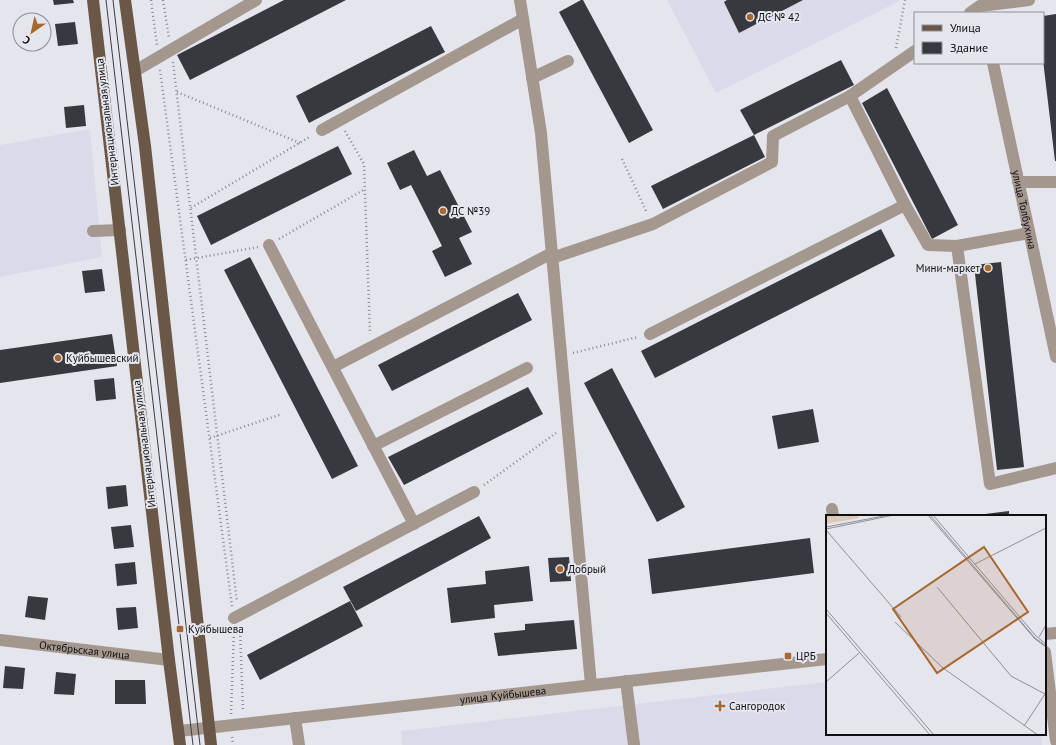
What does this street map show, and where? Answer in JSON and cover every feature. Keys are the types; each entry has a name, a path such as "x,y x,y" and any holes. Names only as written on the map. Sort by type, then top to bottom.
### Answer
{"main road":[{"name":"Интернациональная улица","path":"93,0 180,745"},
{"path":"125,0 146,153 211,745"}],"street":[{"path":"135,72 256,0"},
{"path":"520,0 541,133 591,685"},
{"path":"971,12 980,6 1029,0"},
{"path":"322,130 523,19"},
{"path":"333,367 552,256 653,224 772,162 773,136 850,96 914,52"},
{"path":"532,78 568,61"},
{"name":"улица Толбухина","path":"993,64 1056,356"},
{"path":"850,96 905,205 928,245 957,246 1029,233"},
{"path":"1018,182 1056,182"},
{"path":"650,334 905,205"},
{"path":"93,231 120,230"},
{"path":"269,245 414,524"},
{"path":"957,246 990,484 1056,468"},
{"path":"373,446 527,368"},
{"path":"236,617 474,492"},
{"path":"1046,634 1056,633"},
{"name":"Октябрьская улица","path":"0,640 169,660"},
{"name":"улица Куйбышева","path":"179,731 826,659"},
{"path":"1046,660 1056,741"},
{"path":"626,681 634,745"},
{"path":"295,718 300,745"}],"path":[{"path":"151,0 210,438 236,617 230,725 233,745"},
{"path":"163,0 172,51 218,434 236,617 244,724"},
{"path":"892,67 905,0"},
{"path":"177,92 300,143"},
{"path":"339,120 364,164 371,347"},
{"path":"191,208 322,130"},
{"path":"622,159 653,224"},
{"path":"186,260 269,245 365,189"},
{"path":"561,356 650,334"},
{"path":"210,438 218,434 282,414"},
{"path":"474,492 568,424"}],"shaded area":[{"path":"667,0 901,0 716,93"},
{"path":"90,129 102,257 0,277 0,145"},
{"name":"Сангородок","path":"826,682 826,735 1041,735 1042,745 402,745 401,731"}],"building":[{"path":"53,0 73,0 74,3 54,5"},
{"path":"284,0 346,0 190,80 177,55"},
{"path":"583,0 653,130 629,143 559,12"},
{"name":"ДС № 42","path":"727,0 803,0 739,33 724,2"},
{"path":"1056,14 1056,161 1043,64 1044,16"},
{"path":"75,22 78,44 58,46 55,24"},
{"path":"431,26 445,52 309,123 296,96"},
{"path":"841,60 854,85 754,135 740,110"},
{"path":"887,88 958,225 932,239 862,103"},
{"path":"84,105 86,126 66,128 64,107"},
{"path":"754,135 765,157 663,209 651,186"},
{"path":"338,146 352,174 211,245 197,216"},
{"name":"ДС №39","path":"414,150 427,176 440,170 472,232 459,238 472,264 445,277 432,251 442,246 411,185 400,190 387,163"},
{"path":"881,229 895,256 655,378 641,351"},
{"path":"250,257 358,466 332,479 224,270"},
{"path":"1001,262 1024,467 997,470 974,265"},
{"path":"102,269 105,291 85,293 82,271"},
{"path":"518,293 532,320 392,391 378,365"},
{"name":"Куйбышевский","path":"112,334 117,366 0,383 0,350"},
{"path":"612,368 685,507 657,522 584,383"},
{"path":"114,378 116,399 96,401 94,380"},
{"path":"528,387 543,414 404,485 388,457"},
{"path":"813,409 819,442 778,449 772,416"},
{"path":"126,485 128,506 108,509 106,487"},
{"path":"1009,511 1009,515 977,515"},
{"path":"479,516 491,538 356,611 343,587"},
{"path":"131,525 134,547 114,549 111,527"},
{"path":"810,538 814,573 652,594 648,559"},
{"name":"Добрый","path":"569,557 571,581 550,582 548,558"},
{"path":"135,562 137,584 117,586 115,564"},
{"path":"529,566 533,601 494,605 495,618 451,623 447,588 486,584 485,571"},
{"path":"28,596 48,598 45,620 25,617"},
{"path":"350,601 363,626 260,680 247,655"},
{"path":"136,607 138,628 118,630 116,608"},
{"path":"574,620 577,649 498,656 494,633 525,630 525,624"},
{"path":"5,666 25,668 23,689 3,688"},
{"path":"56,672 76,674 74,695 54,694"},
{"path":"115,680 145,680 146,704 115,704"}],"tram line":[{"path":"106,0 193,745"},
{"path":"113,0 200,745"}],"place":[{"name":"ДС № 42","path":"750,17"},
{"name":"ДС №39","path":"443,211"},
{"name":"Мини-маркет","path":"988,268"},
{"name":"Куйбышевский","path":"58,358"},
{"name":"Добрый","path":"560,569"},
{"name":"Куйбышева","path":"180,629"},
{"name":"ЦРБ","path":"788,656"},
{"name":"Сангородок","path":"720,706"}]}
